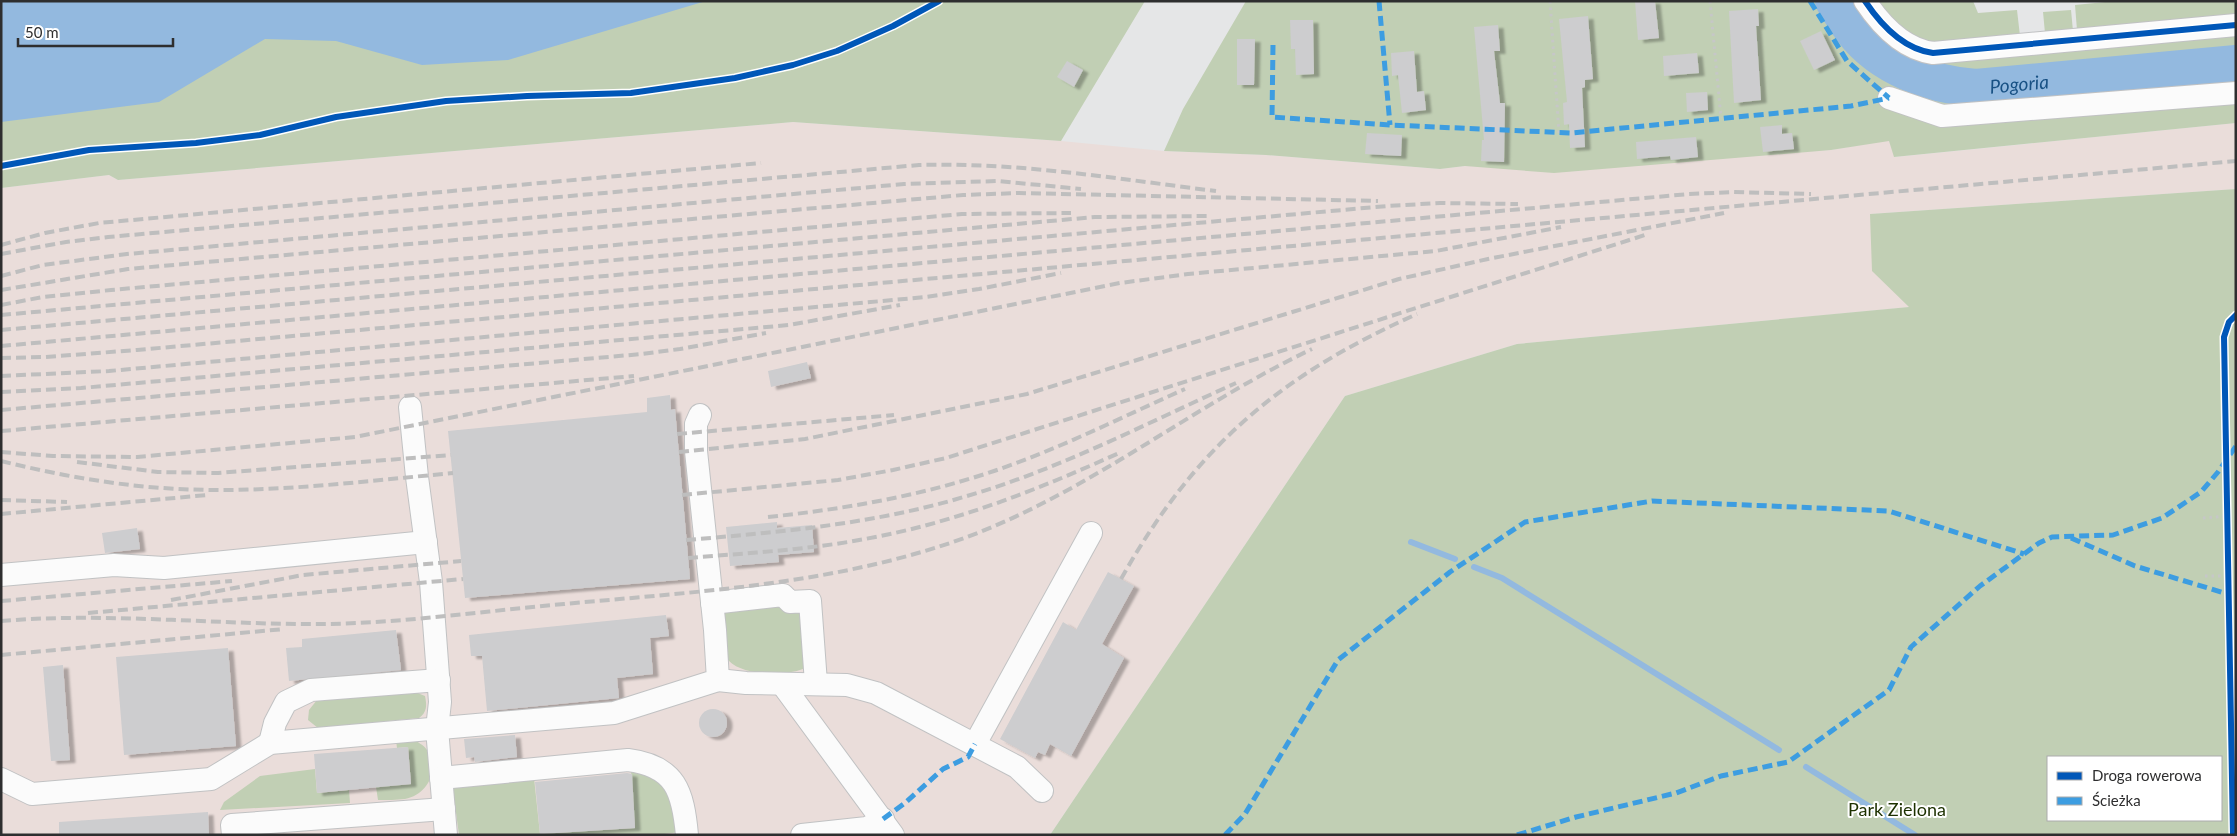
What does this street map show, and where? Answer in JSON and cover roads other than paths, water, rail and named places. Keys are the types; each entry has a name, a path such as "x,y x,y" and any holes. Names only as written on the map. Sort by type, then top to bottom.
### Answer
{"street":[{"path":"1865,1 1895,36 1916,48 1933,53 2236,25"},
{"path":"1888,98 1942,116 2236,94"},
{"path":"410,407 426,542 439,680 440,702 437,729 446,835"},
{"path":"700,415 696,424 696,451 718,680"},
{"path":"975,744 1091,533"},
{"path":"1,575 114,565 164,568 426,542"},
{"path":"712,604 783,595 790,602 810,601 816,683"},
{"path":"270,743 275,723 286,702 311,690 439,680"},
{"path":"1,779 32,794 211,779 270,743 614,713 718,680 782,684 816,683 847,685 876,693 1017,767 1042,791"},
{"path":"782,684 888,827"},
{"path":"441,778 628,760 644,762 658,768 675,784 684,801 687,835"},
{"path":"233,835 232,825 444,809"},
{"path":"802,835 888,827"}],"water":[{"path":"1,1 706,1 508,60 422,65 336,41 265,39 159,102 1,122"}],"waterway":[{"name":"Pogoria","path":"1834,1 1845,20 1864,43 1892,64 1925,78 1959,86 1976,88 2236,64"},
{"path":"1411,542 1455,559"},
{"path":"1474,567 1502,578 1779,750"},
{"path":"1806,767 1915,835"}],"railway":[{"path":"1,358 45,357 137,350 2236,161"},
{"path":"1,245 45,233 99,223 761,163"},
{"path":"1,254 66,242 108,237 919,165 994,166 1031,169 1216,191"},
{"path":"1,276 43,265 127,254 904,184 998,181 1081,189"},
{"path":"1,346 1689,194 1734,192 1811,194"},
{"path":"1,290 128,269 963,195 1019,193 1378,201"},
{"path":"1,330 1387,206 1440,203 1518,204"},
{"path":"1,305 43,297 111,290 962,214 1071,213"},
{"path":"679,452 805,439 1027,394 1399,279 1488,259 1724,213"},
{"path":"1,315 1095,217 1211,216"},
{"path":"1,452 53,456 137,457 355,437 1120,283 1188,274 1436,251 1561,227"},
{"path":"682,495 838,480 946,458 1645,235"},
{"path":"1,376 109,371 926,297 1061,273"},
{"path":"1,392 81,388 789,325 900,305"},
{"path":"1121,579 1149,532 1179,490 1211,453 1245,420 1283,390 1323,363 1368,337 1417,314"},
{"path":"1,410 642,354 766,333"},
{"path":"1,621 122,618 284,624 354,623 759,585 856,569 950,543 998,524 1044,502 1134,452 1266,372 1312,349"},
{"path":"1,431 634,376"},
{"path":"686,540 828,526 932,506 1036,473 1236,383"},
{"path":"768,517 882,500 966,480 1042,453 1185,389"},
{"path":"677,434 894,415"},
{"path":"688,558 821,546 865,539 931,524 995,504 1119,453"},
{"path":"77,462 158,472 218,473 451,455"},
{"path":"1,461 101,481 198,490 308,487 453,473"},
{"path":"1,514 207,495"},
{"path":"1,500 67,502"},
{"path":"171,600 303,575 461,561"},
{"path":"88,613 463,579"},
{"path":"1,601 232,581"},
{"path":"1,655 284,629"}],"park label":[{"name":"Park Zielona","path":"1897,810"}]}
